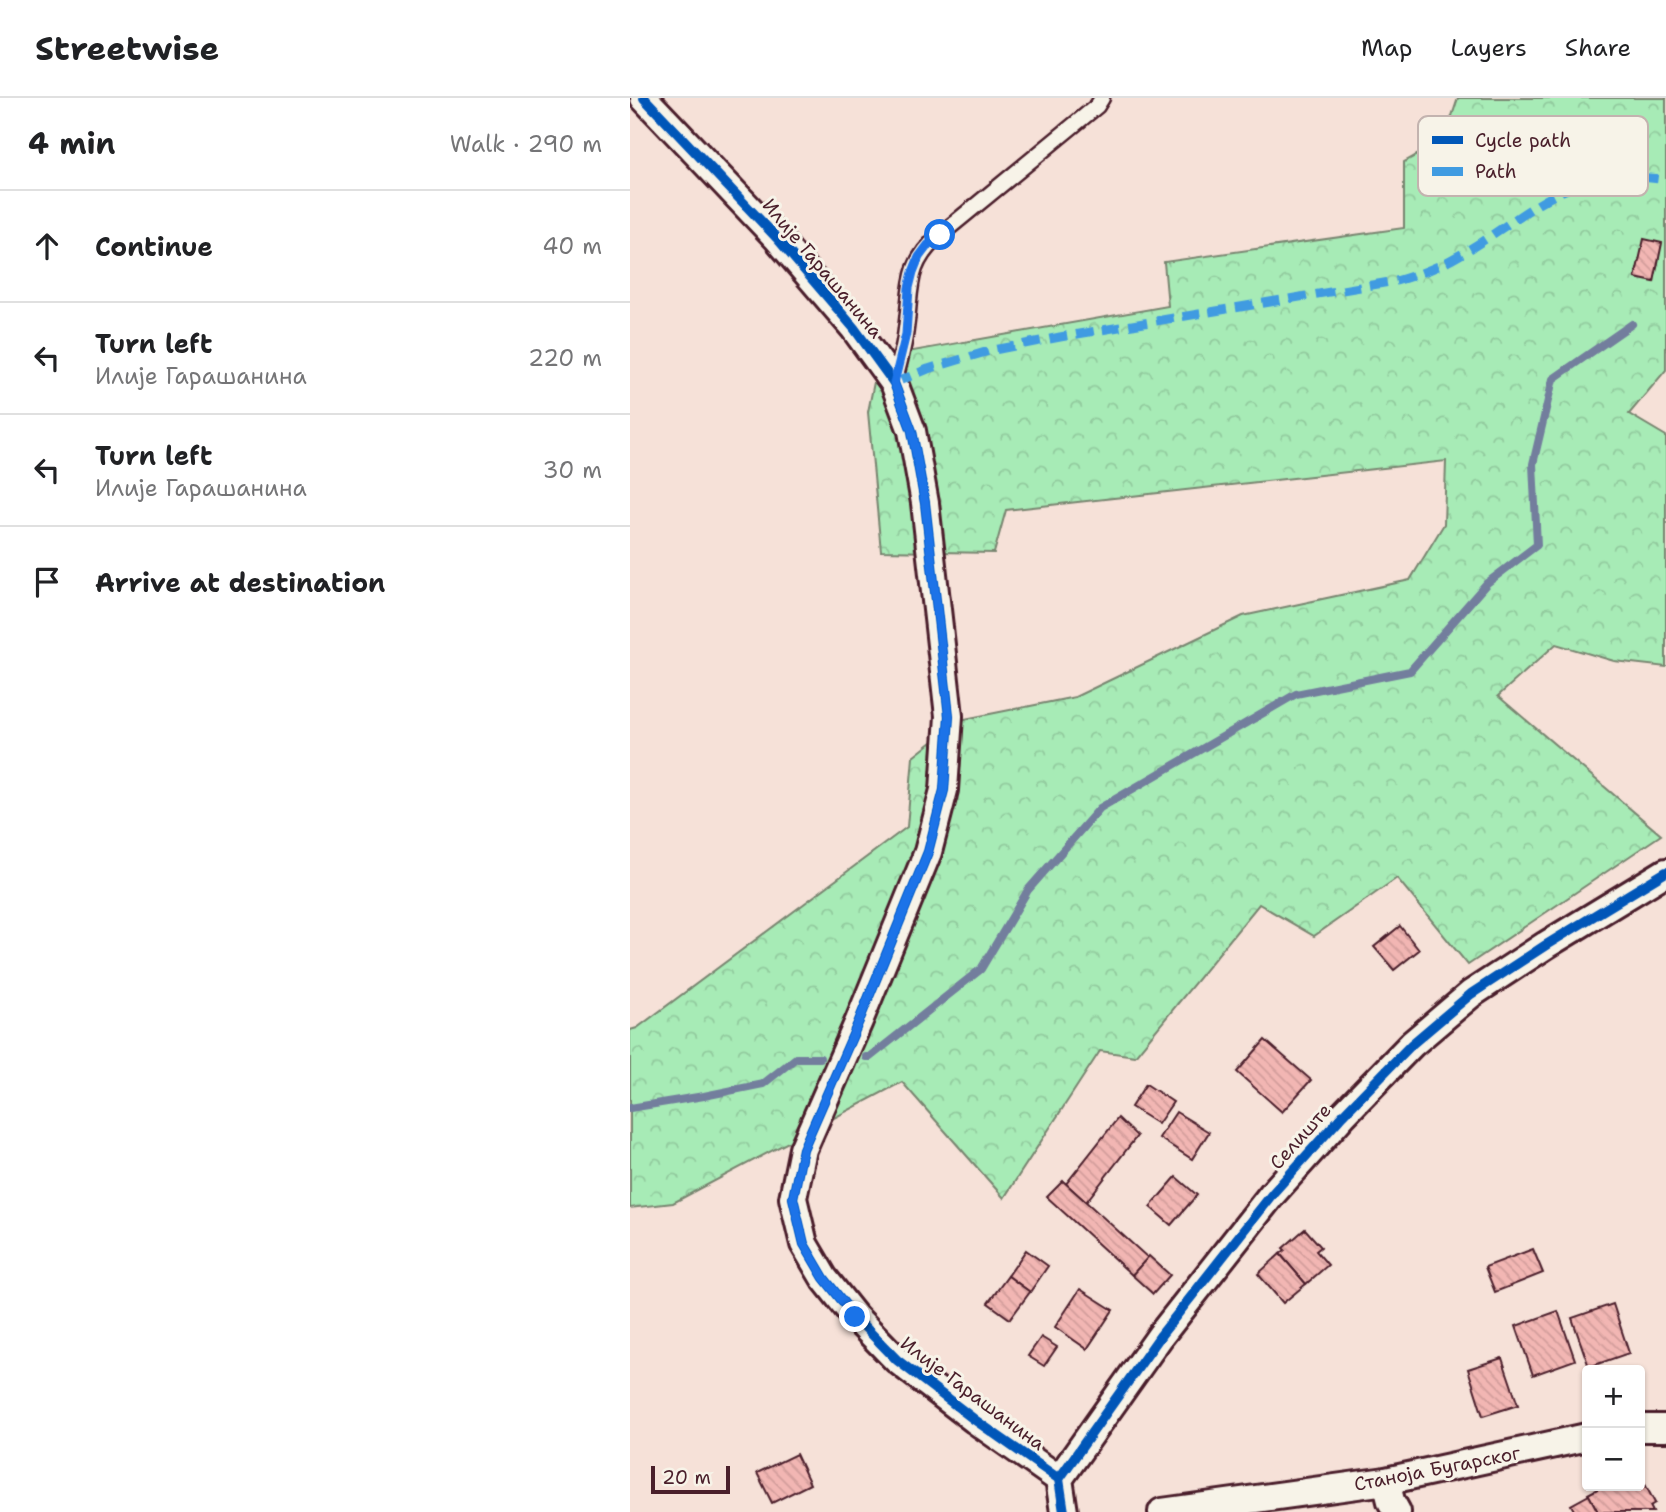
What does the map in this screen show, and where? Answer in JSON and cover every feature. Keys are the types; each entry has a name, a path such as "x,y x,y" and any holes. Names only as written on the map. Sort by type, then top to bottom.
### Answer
{"street":[{"name":"Илије Гарашанина","path":"644,98 777,238 854,328 894,383 912,431 925,503 949,716 944,790 928,852 803,1149 793,1198 804,1244 824,1278 855,1317 897,1360 975,1420 1059,1479"},
{"name":"Селиште","path":"1059,1479 1161,1335 1273,1193 1412,1044 1471,994 1666,873"},
{"path":"1645,1428 1666,1427"},
{"name":"Станоја Бугарског","path":"1162,1512 1386,1481 1582,1438"},
{"path":"1059,1479 1064,1512"},
{"path":"1386,1481 1397,1512"}],"lane":[{"path":"894,383 906,334 909,288 919,257 928,245 1097,106 1102,98"}],"green space":[{"path":"1458,98 1666,98 1666,370 1629,414 1666,436 1666,667 1614,661 1556,644 1498,696 1661,835 1468,965 1397,878 1314,936 1259,904 1135,1056 1100,1051 1004,1198 902,1082 673,1203 630,1208 630,1030 637,1028 907,827 913,757 960,720 1075,697 1243,616 1410,580 1444,524 1446,461 1006,510 994,553 881,551 868,412 879,357 1168,306 1164,262 1404,228 1404,162 1418,154 1418,196 1648,196 1648,116 1452,116"}],"building":[{"path":"1644,239 1662,243 1654,282 1635,278"},
{"path":"1400,926 1419,950 1394,970 1374,947"},
{"path":"1265,1040 1311,1080 1282,1112 1237,1072"},
{"path":"1146,1084 1173,1102 1158,1124 1131,1107"},
{"path":"1176,1112 1209,1132 1192,1159 1159,1138"},
{"path":"1118,1118 1137,1136 1086,1202 1066,1184"},
{"path":"1176,1177 1197,1195 1171,1225 1150,1207"},
{"path":"1063,1181 1148,1258 1132,1275 1047,1197"},
{"path":"1305,1229 1321,1247 1316,1251 1328,1265 1306,1284 1280,1254 1285,1250 1283,1248"},
{"path":"1533,1249 1543,1273 1495,1292 1485,1267"},
{"path":"1026,1250 1048,1266 1030,1292 1008,1276"},
{"path":"1280,1254 1306,1284 1283,1303 1258,1274"},
{"path":"1149,1256 1170,1275 1153,1294 1132,1275"},
{"path":"1008,1276 1030,1292 1010,1319 988,1303"},
{"path":"1080,1289 1113,1310 1087,1349 1055,1327"},
{"path":"1613,1304 1629,1353 1588,1365 1572,1318"},
{"path":"1558,1311 1575,1360 1533,1375 1516,1326"},
{"path":"1041,1337 1057,1347 1044,1366 1028,1356"},
{"path":"1502,1358 1518,1405 1483,1416 1468,1369"},
{"path":"796,1454 810,1484 772,1503 757,1473"},
{"path":"1645,1484 1655,1503 1650,1506 1653,1512 1598,1512 1588,1494 1594,1491 1645,1491"},
{"path":"1589,1495 1598,1512 1575,1512 1571,1505"}],"waterway":[{"path":"866,1057 870,1057 981,969 1028,890 1100,808 1296,694 1410,671 1487,583 1537,545 1533,464 1553,379 1632,324"},
{"path":"630,1108 763,1084 796,1058 820,1058"}],"marked path":[{"path":"1648,178 1666,180"},
{"path":"894,383 928,369 989,351 1396,281 1449,261 1552,196"}],"cycle path":[{"path":"644,98 777,238 854,328 894,383 912,431 925,503 949,716 944,790 928,852 803,1149 793,1198 804,1244 824,1278 855,1317 897,1360 975,1420 1059,1479"},
{"path":"1064,1512 1059,1479 1161,1335 1273,1193 1343,1115 1412,1044 1471,994 1666,872"}],"route":[{"path":"855,1317 824,1278 804,1244 793,1198 803,1149 928,852 944,790 949,716 925,503 912,431 894,383 906,334 909,288 913,272 919,257 940,235"}]}
